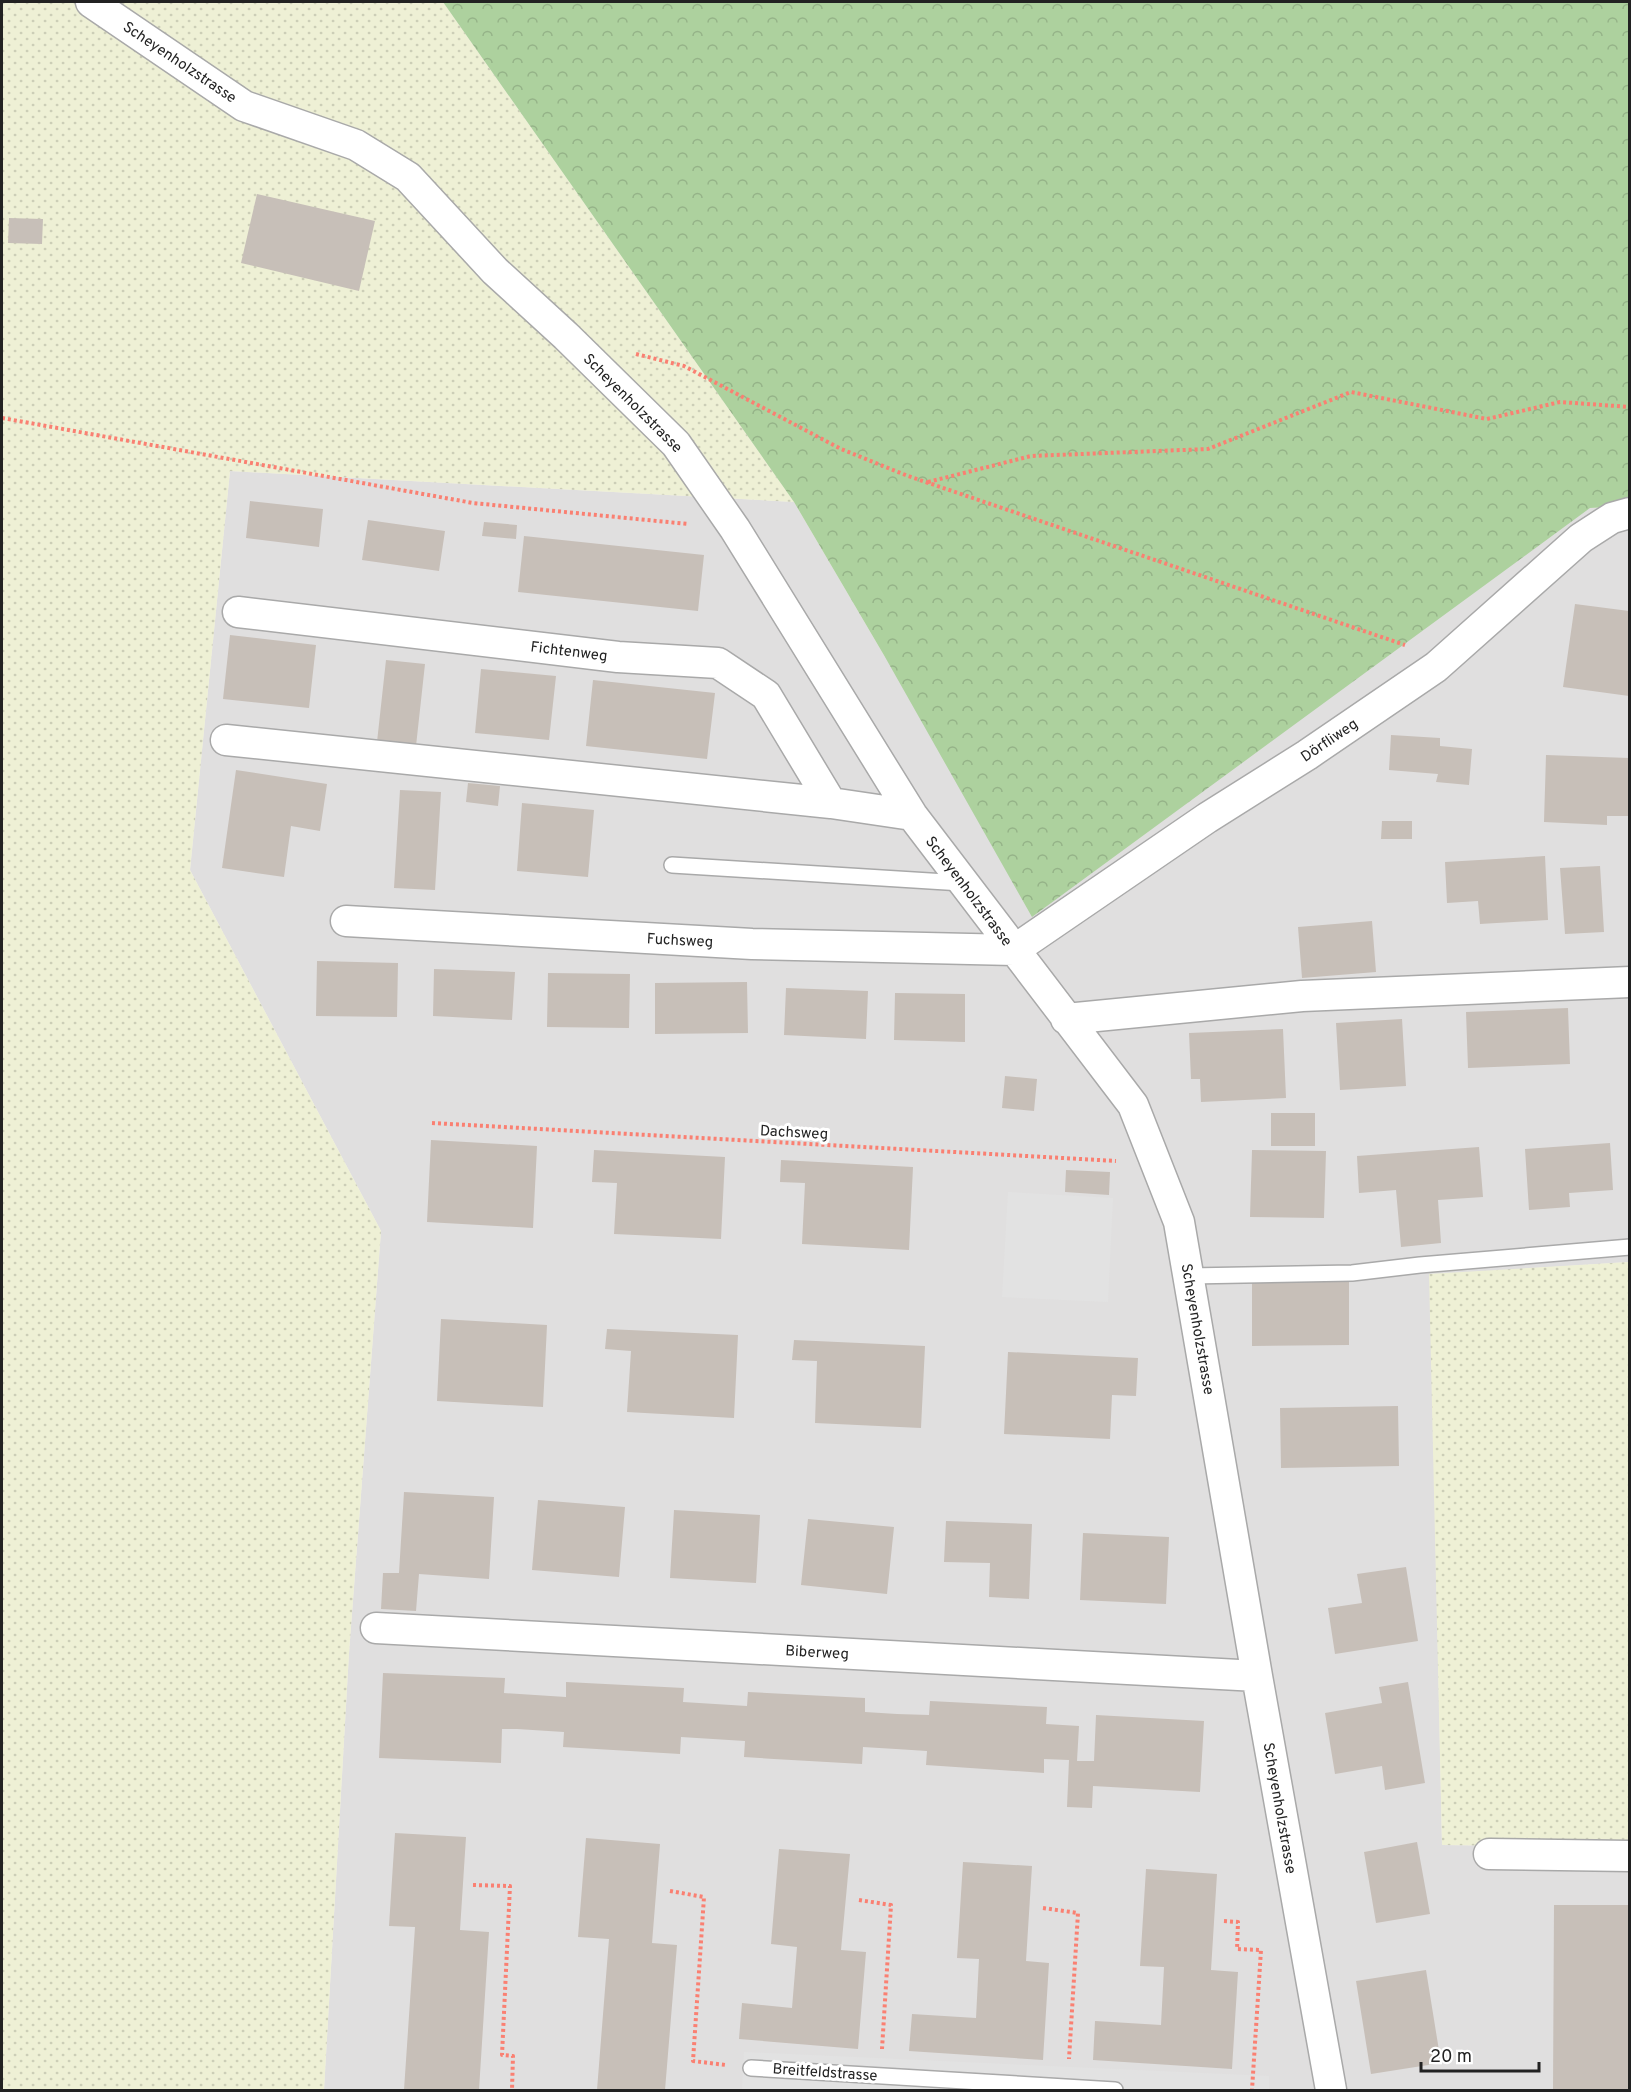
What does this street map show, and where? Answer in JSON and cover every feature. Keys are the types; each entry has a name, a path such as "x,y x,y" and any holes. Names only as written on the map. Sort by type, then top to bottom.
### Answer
{"street":[{"name":"Scheyenholzstrasse","path":"91,2 244,106 356,145 408,177 495,271 566,336 676,444 735,529 912,815 1133,1105 1179,1222 1190,1276 1257,1676 1331,2091"},
{"name":"Dörfliweg","path":"1014,950 1207,818 1308,755 1436,667 1581,538 1612,518 1629,513"},
{"name":"Fichtenweg","path":"238,612 618,657 718,663 766,695 831,803"},
{"path":"226,740 831,803 912,815"},
{"name":"Fuchsweg","path":"346,921 752,944 1014,950"},
{"path":"1066,1019 1302,996 1629,982"},
{"name":"Biberweg","path":"376,1628 1257,1676"},
{"path":"1489,1854 1629,1856"}],"lane":[{"path":"672,865 964,883"},
{"path":"1190,1276 1352,1273 1629,1247"},
{"name":"Breitfeldstrasse","path":"751,2068 1115,2091"}],"path":[{"path":"630,352 684,366 841,448 927,483 1445,658"},
{"path":"927,483 1031,456 1208,449 1351,392 1487,419 1560,402 1629,407"},
{"path":"2,418 473,503 735,529"},
{"name":"Dachsweg","path":"432,1123 1037,1158 1156,1162"},
{"path":"473,1885 510,1886 502,2055 513,2056 512,2091"},
{"path":"670,1891 704,1897 693,2061 751,2068"},
{"path":"860,1900 891,1905 880,2076"},
{"path":"1042,1908 1078,1913 1068,2087"},
{"path":"1224,1921 1238,1922 1237,1948 1262,1950 1252,2091"}],"shaded area":[{"path":"230,471 794,502 885,657 1590,508 1629,506 1629,1262 1430,1275 1442,1845 1629,1847 1629,2090 324,2090 349,1653 381,1231 190,870"},
{"path":"1008,1192 1113,1198 1108,1302 1002,1297"},
{"path":"744,2052 1269,2076 1269,2090 742,2090"}],"green space":[{"path":"2,2 443,2 794,502 230,471 190,870 381,1231 349,1653 324,2090 2,2090"},
{"path":"443,2 1629,2 1629,506 1590,508 1032,917 885,657 794,502"},
{"path":"1629,1262 1629,1847 1442,1845 1429,1274"}],"building":[{"path":"257,194 375,221 359,291 241,263"},
{"path":"9,218 43,219 42,244 8,243"},
{"path":"250,501 323,509 319,547 246,538"},
{"path":"368,520 445,531 439,571 362,560"},
{"path":"484,522 517,525 516,539 482,536"},
{"path":"524,536 704,555 698,611 518,592"},
{"path":"1575,604 1629,611 1629,696 1563,687"},
{"path":"230,635 316,645 309,708 223,699"},
{"path":"386,660 425,664 416,746 377,742"},
{"path":"481,669 556,676 549,740 475,733"},
{"path":"593,680 715,693 707,759 586,746"},
{"path":"1391,735 1440,738 1440,746 1472,749 1469,785 1436,782 1438,774 1389,770"},
{"path":"1546,755 1629,758 1629,816 1607,816 1607,825 1544,822"},
{"path":"236,770 327,784 320,831 291,826 284,877 222,868"},
{"path":"468,783 500,786 498,806 466,802"},
{"path":"400,790 441,792 435,890 394,888"},
{"path":"522,803 594,810 588,877 517,871"},
{"path":"1382,821 1412,821 1412,839 1381,839"},
{"path":"1545,856 1548,920 1480,924 1478,901 1447,903 1445,862"},
{"path":"1600,866 1604,932 1565,934 1560,868"},
{"path":"1372,921 1376,972 1302,978 1298,927"},
{"path":"317,961 398,963 397,1017 316,1016"},
{"path":"434,969 515,972 512,1020 433,1016"},
{"path":"548,973 630,974 629,1028 547,1027"},
{"path":"747,982 748,1033 655,1034 655,983"},
{"path":"786,988 868,991 866,1039 784,1035"},
{"path":"895,993 965,994 965,1042 894,1040"},
{"path":"1568,1008 1570,1064 1468,1068 1466,1012"},
{"path":"1402,1019 1406,1086 1340,1090 1336,1023"},
{"path":"1283,1029 1286,1098 1201,1102 1200,1079 1191,1079 1189,1033"},
{"path":"1005,1076 1037,1079 1034,1111 1002,1108"},
{"path":"1271,1113 1315,1113 1315,1146 1271,1146"},
{"path":"431,1140 537,1146 533,1228 427,1222"},
{"path":"1610,1143 1613,1190 1569,1193 1570,1207 1529,1210 1525,1149"},
{"path":"1479,1147 1483,1197 1438,1200 1441,1243 1401,1247 1396,1190 1359,1193 1357,1156"},
{"path":"594,1150 725,1157 721,1239 614,1234 617,1183 592,1182"},
{"path":"1252,1150 1326,1151 1324,1218 1250,1217"},
{"path":"781,1160 913,1167 909,1250 802,1244 805,1183 780,1182"},
{"path":"1066,1170 1110,1172 1109,1195 1065,1192"},
{"path":"1252,1281 1349,1281 1349,1345 1252,1346"},
{"path":"441,1319 547,1325 543,1407 437,1401"},
{"path":"607,1329 738,1335 734,1418 627,1412 631,1351 605,1349"},
{"path":"794,1340 925,1346 921,1428 815,1423 817,1361 792,1360"},
{"path":"1008,1352 1138,1358 1136,1396 1112,1395 1110,1439 1004,1434"},
{"path":"1398,1406 1399,1466 1281,1468 1280,1408"},
{"path":"404,1492 494,1497 489,1579 419,1574 416,1611 381,1609 383,1573 399,1573"},
{"path":"538,1500 625,1507 619,1577 532,1570"},
{"path":"674,1510 760,1515 756,1583 670,1578"},
{"path":"808,1519 894,1527 887,1594 801,1585"},
{"path":"946,1521 1032,1524 1029,1599 989,1597 990,1563 944,1562"},
{"path":"1083,1533 1169,1537 1166,1604 1080,1600"},
{"path":"1406,1567 1418,1641 1335,1654 1328,1608 1362,1603 1357,1574"},
{"path":"383,1673 505,1678 504,1693 566,1697 566,1682 684,1688 683,1702 747,1706 748,1692 865,1698 865,1712 897,1714 929,1715 930,1701 1047,1707 1046,1724 1079,1726 1077,1761 1094,1761 1096,1715 1204,1721 1200,1792 1093,1786 1092,1808 1067,1807 1069,1760 1044,1759 1044,1773 926,1765 927,1751 863,1747 862,1764 774,1759 744,1757 745,1741 681,1737 680,1754 563,1747 564,1732 517,1729 502,1729 501,1763 379,1758"},
{"path":"1408,1682 1425,1783 1385,1790 1382,1766 1335,1774 1325,1713 1382,1703 1379,1687"},
{"path":"395,1833 466,1837 460,1930 489,1932 479,2090 404,2090 415,1927 389,1926"},
{"path":"586,1838 660,1844 652,1943 677,1945 665,2090 597,2090 609,1939 578,1937"},
{"path":"1417,1842 1430,1914 1376,1923 1364,1852"},
{"path":"779,1849 850,1854 841,1950 866,1952 858,2049 739,2039 742,2003 792,2008 797,1947 771,1944"},
{"path":"963,1862 1032,1866 1026,1961 1049,1963 1043,2060 909,2051 912,2014 976,2018 979,1959 957,1958"},
{"path":"1146,1869 1217,1874 1211,1970 1238,1972 1232,2069 1093,2060 1095,2021 1161,2025 1164,1967 1140,1966"},
{"path":"1554,1905 1629,1905 1629,2090 1553,2090"},
{"path":"1426,1970 1441,2063 1371,2074 1356,1981"}]}
